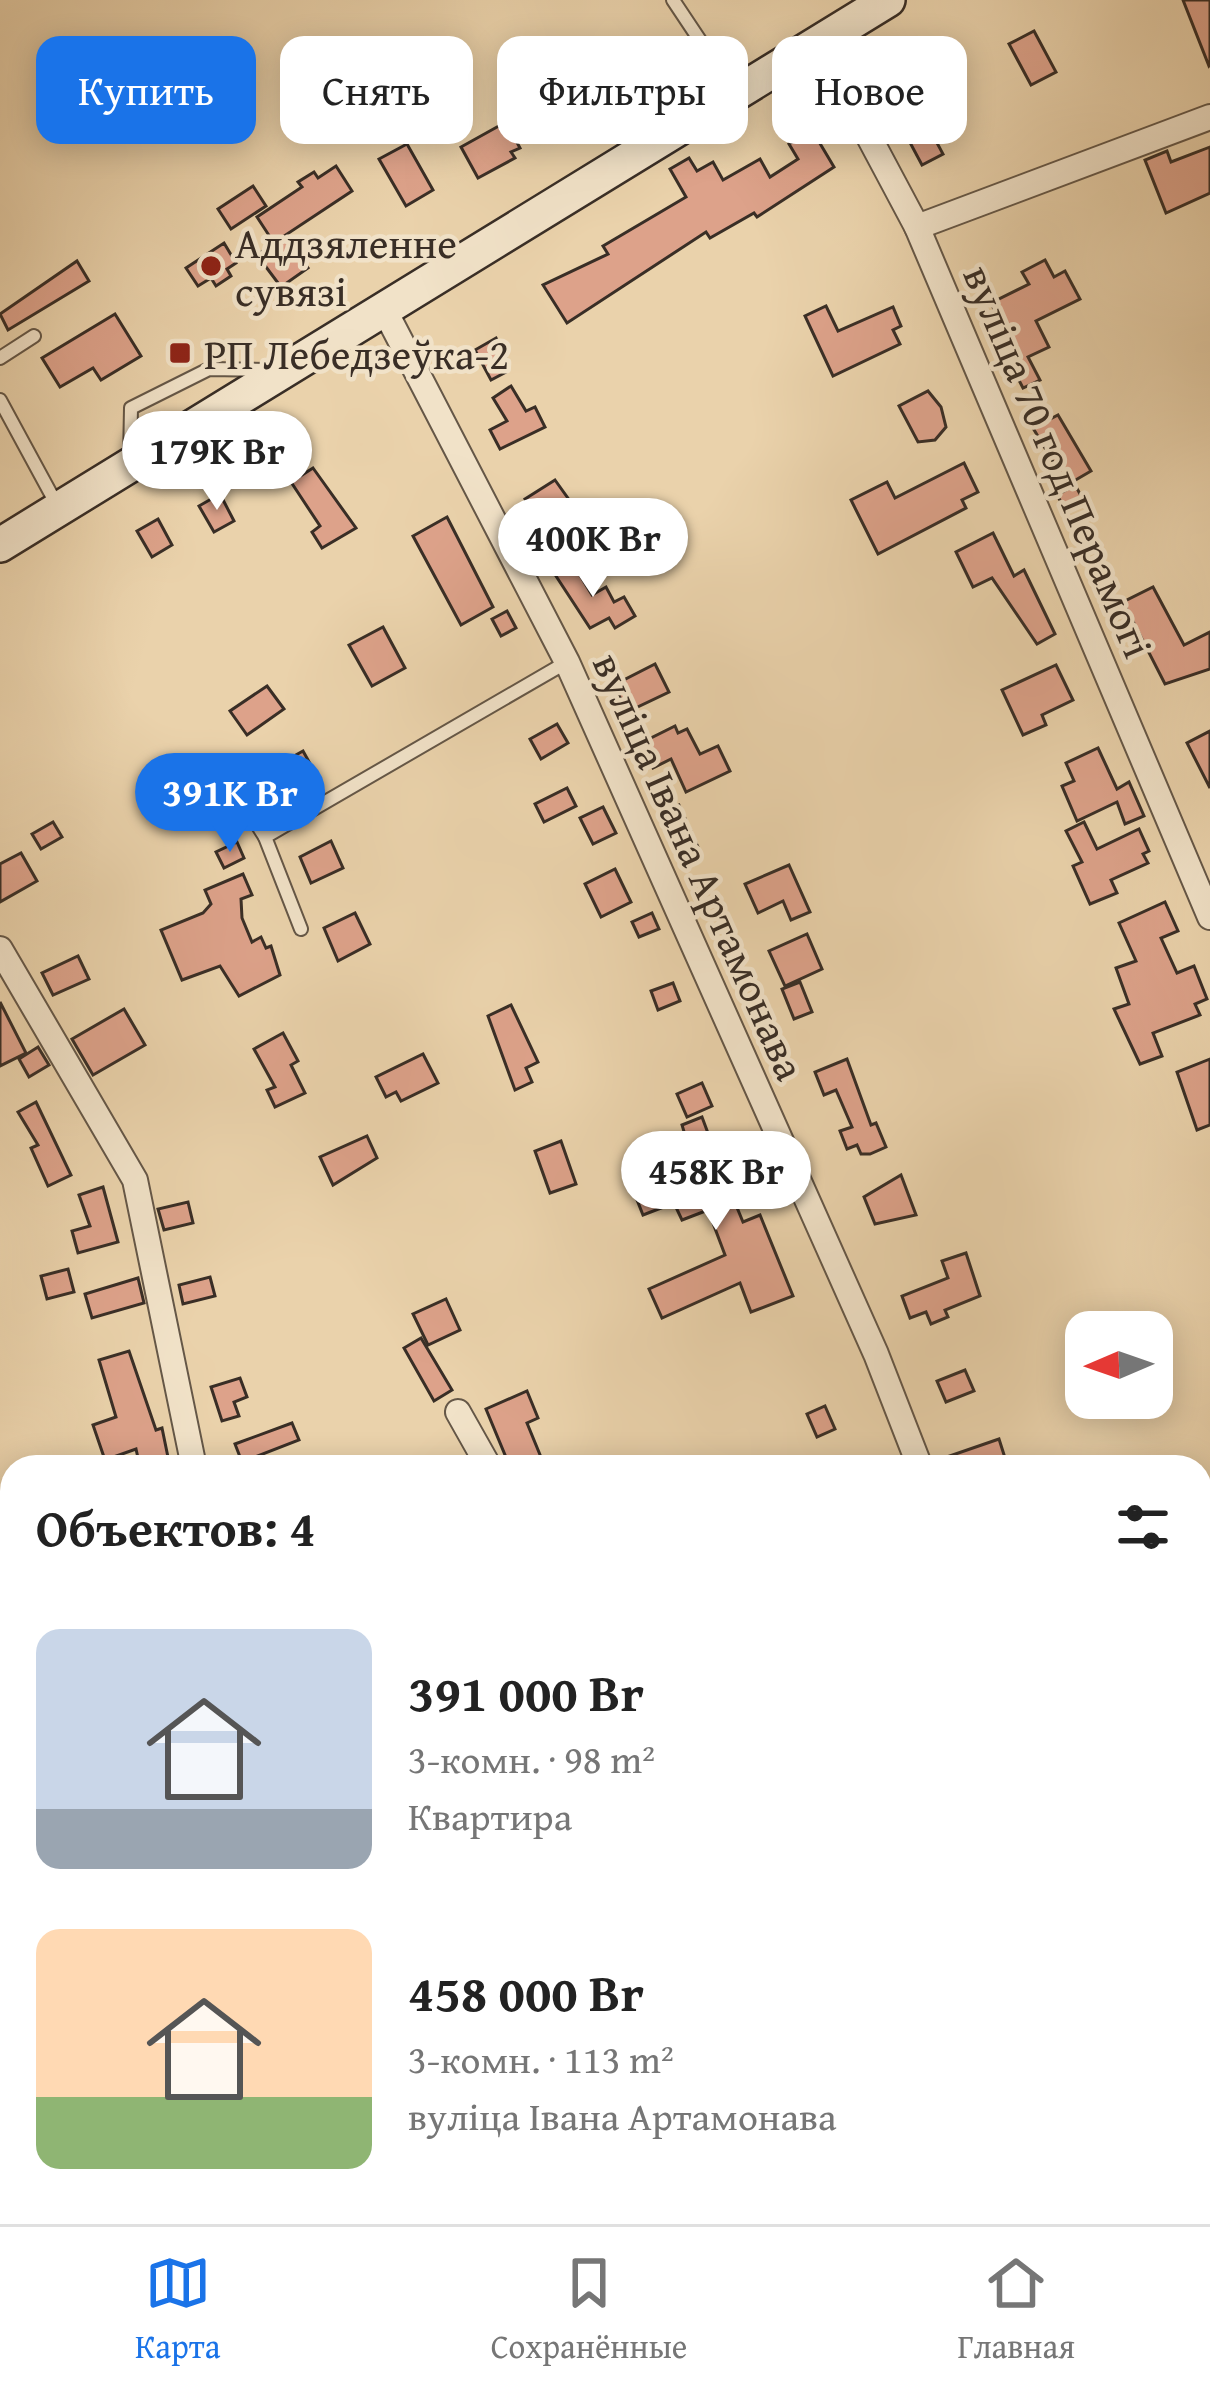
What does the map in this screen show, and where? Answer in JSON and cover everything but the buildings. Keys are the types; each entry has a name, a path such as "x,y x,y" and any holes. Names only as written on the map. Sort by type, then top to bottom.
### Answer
{"main road":[{"path":"830,36 888,0"},
{"path":"0,544 652,144"}],"street":[{"path":"917,227 1210,117"},
{"name":"вуліца 70 год Перамогі","path":"873,144 917,227 1210,917"},
{"name":"вуліца Івана Артамонава","path":"384,309 567,662 876,1354 915,1455"},
{"path":"0,949 135,1180 192,1455"},
{"path":"458,1412 482,1455"}],"lane":[{"path":"673,0 697,36"},
{"path":"0,358 34,336"},
{"path":"130,466 131,408 209,369 284,370"},
{"path":"0,400 58,508"},
{"path":"265,837 567,662"},
{"path":"218,765 265,837 302,929"}],"place":[{"name":"Аддзяленне сувязі","path":"211,266"},
{"name":"РП Лебедзеўка-2","path":"180,353"}]}
